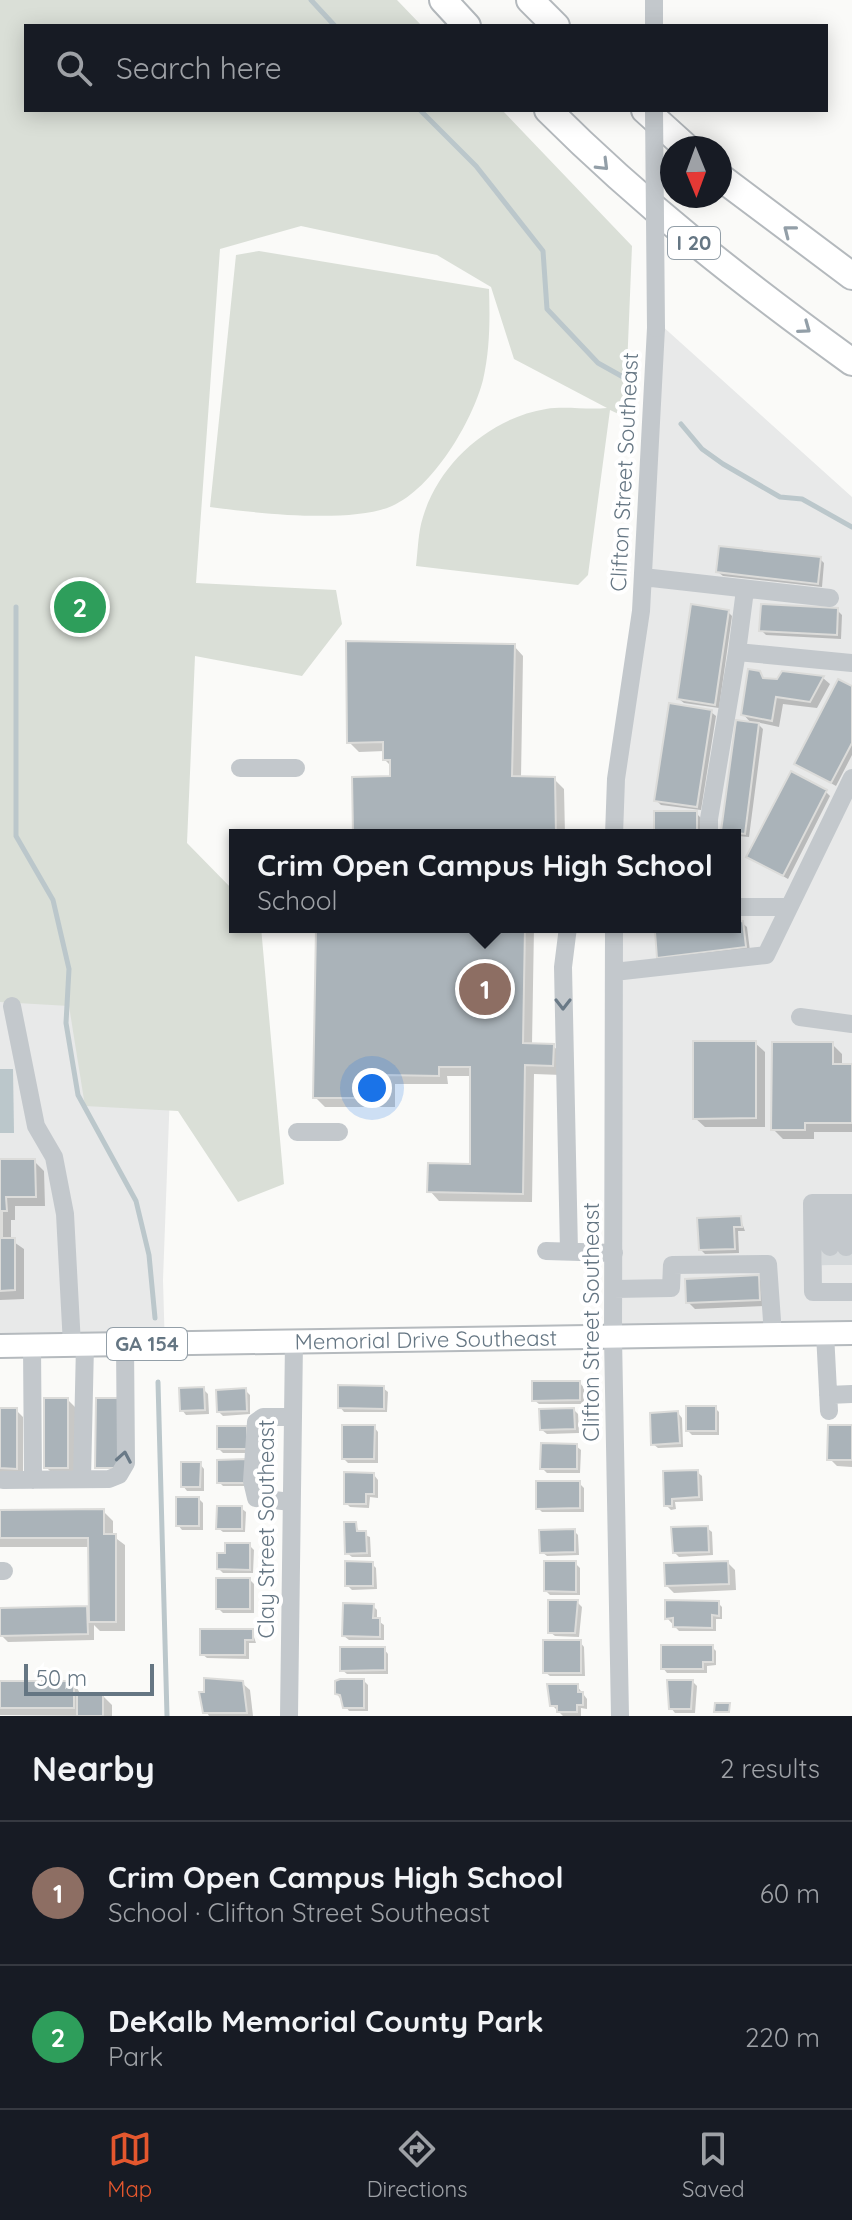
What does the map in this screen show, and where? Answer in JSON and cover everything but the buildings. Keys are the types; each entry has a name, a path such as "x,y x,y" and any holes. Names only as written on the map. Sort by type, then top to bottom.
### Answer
{"highway":[{"path":"443,0 465,24"},
{"path":"530,0 554,24"},
{"name":"I 20","path":"550,112 616,178 740,282 852,362"},
{"path":"647,112 674,136"},
{"path":"732,186 852,276"}],"main road":[{"name":"Memorial Drive Southeast","path":"0,1346 852,1333"}],"street":[{"path":"654,0 654,24"},
{"name":"Clifton Street Southeast","path":"614,829 616,779 635,662 643,577 656,328 654,112"},
{"path":"643,577 830,598"},
{"path":"710,829 745,590"},
{"path":"737,652 852,663"},
{"path":"240,768 296,768"},
{"path":"614,972 766,955 852,778"},
{"path":"741,907 789,907"},
{"path":"567,933 563,982 569,1251"},
{"name":"Clifton Street Southeast","path":"614,933 613,1337 620,1716"},
{"path":"12,1006 36,1126 54,1157 65,1214 78,1345 82,1479"},
{"path":"800,1017 852,1024"},
{"path":"297,1132 339,1132"},
{"path":"838,1247 842,1203 812,1203 813,1292 842,1284"},
{"path":"546,1251 614,1253"},
{"path":"614,1289 671,1288 672,1265 768,1264 773,1335"},
{"path":"825,1333 841,1395"},
{"name":"Clay Street Southeast","path":"289,1716 294,1342"},
{"path":"3,1480 82,1479 119,1475 126,1463 125,1344"},
{"path":"32,1345 33,1480"},
{"path":"291,1417 263,1417 253,1428 252,1481 256,1498 261,1501 291,1502"}],"shaded area":[{"path":"0,0 397,0 420,24 24,24 24,112 504,112 632,246 625,417 610,410 588,575 578,585 416,566 421,523 431,497 454,461 470,446 505,422 525,414 553,408 607,408 514,359 491,287 437,255 301,226 220,249 196,583 336,590 342,624 302,676 195,656 187,843 229,886 229,933 262,933 284,1184 238,1202 178,1111 85,1106 69,1006 0,1002"},
{"path":"259,251 489,289 485,369 470,415 436,469 422,485 392,506 353,515 328,516 210,507 236,255"},
{"path":"650,315 852,497 852,1343 611,1346 617,933 741,933 741,829 620,829 642,605"},
{"path":"176,930 163,1280 165,1350 0,1351 0,931"},
{"path":"0,1069 13,1069 14,1133 0,1133"}],"waterway":[{"path":"311,0 333,24"},
{"path":"422,112 476,166 543,251 547,309 598,363 632,382"},
{"path":"681,424 702,449 723,464 780,497 802,499 852,527"},
{"path":"16,607 16,836 53,900 69,969 66,1023 78,1095 136,1201 149,1255 155,1318"},
{"path":"158,1382 167,1716"}],"tunnel":[{"path":"830,1247 831,1273"},
{"path":"846,1247 846,1273"}],"place":[{"name":"DeKalb Memorial County Park","path":"80,607"},
{"name":"Crim Open Campus High School","path":"485,989"}]}
